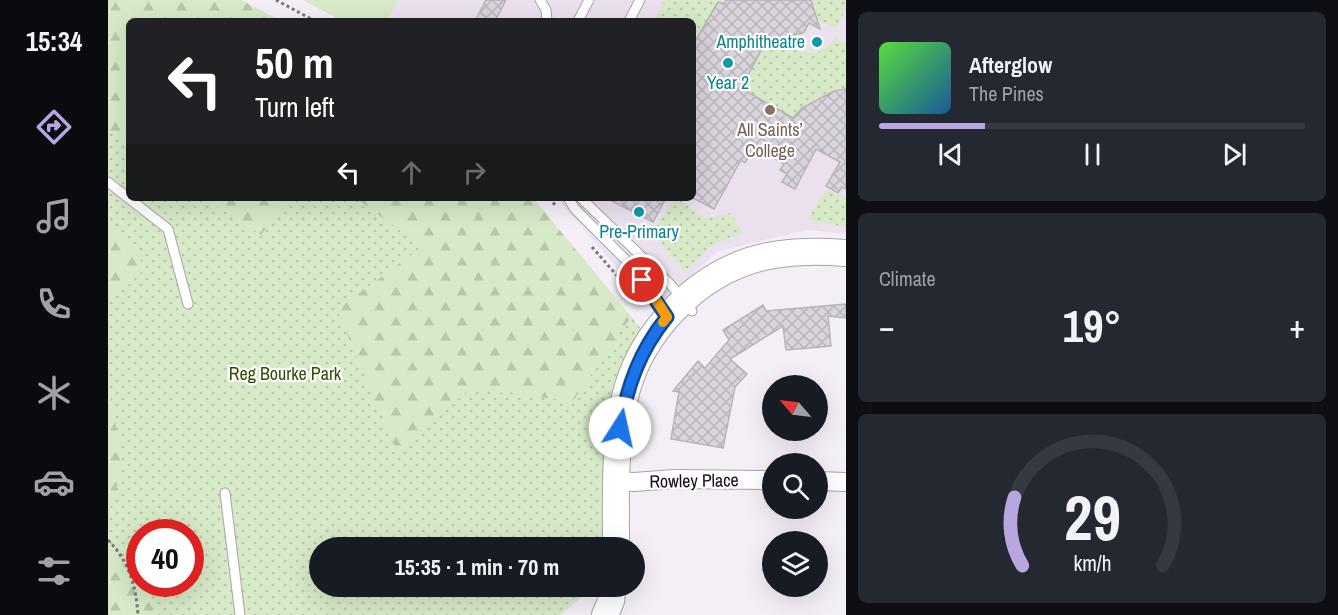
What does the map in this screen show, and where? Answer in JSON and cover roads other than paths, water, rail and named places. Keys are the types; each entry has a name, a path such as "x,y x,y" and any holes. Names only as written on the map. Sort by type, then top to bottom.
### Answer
{"street":[{"path":"617,537 636,407 653,358 679,314 722,274 751,261 794,252 846,253"},
{"path":"679,314 757,272 781,266 809,264 846,267"},
{"name":"Rowley Place","path":"625,481 762,480"},
{"path":"625,481 631,537"},
{"path":"828,481 846,482"},
{"path":"605,615 612,597"},
{"path":"621,615 625,597"}],"lane":[{"path":"540,0 547,18"},
{"path":"546,10 551,0"},
{"path":"580,18 589,0"},
{"path":"631,18 640,0"},
{"path":"108,182 126,196"},
{"path":"132,201 168,229 188,304"},
{"path":"569,201 679,314"},
{"path":"584,201 670,284 679,314"},
{"path":"225,493 240,615"}],"place":[{"name":"Amphitheatre","path":"817,42"},
{"name":"Year 2","path":"728,63"},
{"name":"All Saints’ College","path":"770,110"},
{"name":"Pre-Primary","path":"639,212"}],"park label":[{"name":"Reg Bourke Park","path":"285,374"}]}
